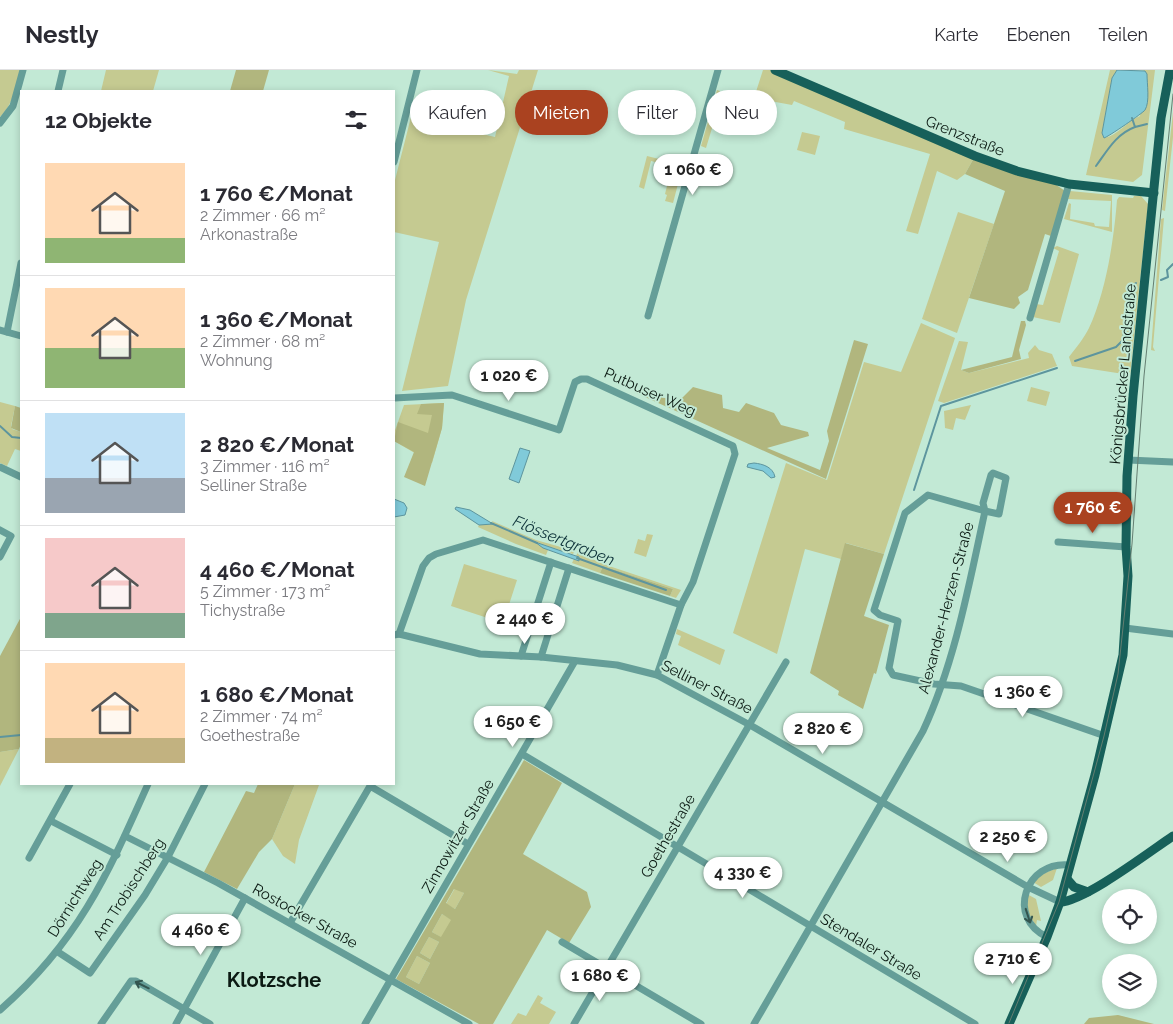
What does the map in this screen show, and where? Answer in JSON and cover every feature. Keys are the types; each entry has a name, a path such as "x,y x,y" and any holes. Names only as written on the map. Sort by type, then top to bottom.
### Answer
{"main road":[{"name":"Grenzstraße","path":"775,70 974,156 1017,171 1069,184 1154,192"},
{"name":"Königsbrücker Landstraße","path":"1009,1024 1047,937 1060,902 1119,678 1125,628 1128,576 1126,547 1128,460 1161,118 1170,70"},
{"path":"1060,902 1071,900 1088,892 1173,836"},
{"path":"1067,879 1074,888 1088,892"}],"street":[{"path":"0,122 13,106 23,70"},
{"path":"58,90 63,70"},
{"path":"395,158 417,70"},
{"path":"648,316 718,70"},
{"path":"1030,318 1069,184"},
{"path":"20,267 4,331 20,336"},
{"name":"Putbuser Weg","path":"395,398 452,395 559,430 575,382 587,379 733,446 735,454 693,582 681,605"},
{"path":"1128,460 1173,462"},
{"path":"0,468 20,478"},
{"name":"Alexander-Herzen-Straße","path":"754,1024 923,731 943,684 961,618 985,511 983,503 993,473 1006,478 999,514 985,511 928,495 905,513 874,610 880,615 898,621 889,668 890,673 943,684"},
{"path":"0,530 11,536 0,557"},
{"path":"396,634 423,566 429,558 436,554 483,540 681,605 657,675"},
{"path":"1058,542 1126,547"},
{"path":"521,656 551,562"},
{"path":"541,657 569,568"},
{"path":"1125,628 1173,634"},
{"name":"Selliner Straße","path":"396,634 474,653 541,657 617,665 657,675 750,725 1029,888"},
{"name":"Zinnowitzer Straße","path":"365,1024 575,661"},
{"name":"Goethestraße","path":"574,1024 786,662"},
{"path":"943,684 954,684 994,696 1105,736"},
{"name":"Stendaler Straße","path":"522,754 975,1024"},
{"path":"29,858 51,822 70,785"},
{"name":"Dörnichtweg","path":"0,1010 58,952 94,898 117,855 148,785"},
{"name":"Am Trobischberg","path":"58,952 90,973 125,925 168,857 204,785"},
{"path":"290,923 370,786 468,844"},
{"path":"51,822 117,855"},
{"name":"Rostocker Straße","path":"125,836 245,898 469,1024"},
{"path":"1047,937 1036,930 1028,919 1025,900 1034,878 1045,870 1070,865"},
{"path":"1029,888 1060,902"},
{"path":"176,1024 245,898"},
{"path":"562,942 701,1024"},
{"path":"101,1024 131,981 136,981 210,1024"}],"green space":[{"path":"0,70 20,70 11,101 0,117"},
{"path":"106,70 159,70 153,90 101,90"},
{"path":"236,70 269,70 263,90 230,90"},
{"path":"488,70 517,74 519,70 538,70 532,90 515,90 515,135 518,135 466,300 448,386 402,391 439,242 395,232 395,180 410,121 410,135 487,135 495,137 495,135 505,135 505,93 509,76"},
{"path":"763,70 775,70 975,156 965,174 957,180 937,171 918,234 906,231 930,154 844,129 845,122 794,101 792,105 777,102 777,90 757,90"},
{"path":"1110,70 1117,70 1112,78 1102,133 1104,138 1109,137 1140,116 1145,71 1142,70 1155,70 1142,175 1133,182 1086,175"},
{"path":"1173,112 1173,137 1165,211 1162,210"},
{"path":"706,128 706,135 710,135 706,148 701,146"},
{"path":"802,132 820,136 815,155 797,150"},
{"path":"647,156 683,165 673,203 665,201 672,166 651,161 644,189 639,187"},
{"path":"975,156 1048,179 1065,191 1051,236 1045,234 1028,290 1018,297 1020,303 1014,309 969,298 1005,191 965,174"},
{"path":"1070,191 1112,195 1112,232 1064,219 1069,203 1071,204 1070,219 1094,223 1095,226 1109,227 1111,201 1068,199"},
{"path":"1134,196 1141,196 1148,204 1130,375 1072,366 1069,357 1089,328 1105,282 1114,231 1117,200 1119,197 1133,198"},
{"path":"958,212 994,224 957,333 922,319"},
{"path":"1164,218 1153,347 1155,351 1151,350 1161,219"},
{"path":"1057,246 1079,254 1060,323 1033,317 1036,304 1043,305 1059,251 1053,248"},
{"path":"1021,321 1025,321 1026,325 1019,350 1021,359 969,373 961,370 1012,357"},
{"path":"921,323 955,338 884,554 846,543 841,559 805,549 777,654 733,633 786,463 827,480 864,362 901,372"},
{"path":"854,340 868,344 826,479 634,392 635,389 678,402 693,387 722,395 723,408 739,412 746,403 774,413 781,425 808,432 809,436 767,448 820,470 829,441 827,431"},
{"path":"959,341 968,342 961,370 969,373 1029,358 1028,353 1035,345 1039,350 1052,354 1057,366 944,403 938,401"},
{"path":"1031,387 1050,392 1046,406 1027,401"},
{"path":"0,402 15,406 11,426 12,429 20,432 20,451 15,449 7,466 0,463"},
{"path":"444,403 442,428 432,463 395,442 395,430 404,405"},
{"path":"444,403 442,428 425,486 404,477 414,452 395,442 398,422 428,433 432,415 417,414 421,404"},
{"path":"971,405 965,420 956,418 953,430 945,428 944,411"},
{"path":"15,406 20,408 20,432 11,428"},
{"path":"492,521 536,540 575,551 573,554 537,543 548,550 546,555 478,527 479,525 493,524"},
{"path":"647,534 653,535 646,557 634,553 638,539 645,541"},
{"path":"845,543 884,554 864,616 889,625 876,674 874,673 863,709 838,695 839,691 810,673"},
{"path":"578,552 603,564 681,590 676,598 670,596 673,589 603,566 600,573 572,563 574,559 578,561 579,557 576,556"},
{"path":"464,564 517,580 503,623 451,606"},
{"path":"603,566 673,589 670,596 600,573"},
{"path":"20,619 20,746 19,749 0,752 0,656"},
{"path":"677,629 725,650 720,665 678,645 681,636 676,634"},
{"path":"19,749 0,786 0,752"},
{"path":"524,760 562,783 523,854 587,892 591,907 569,943 547,930 493,1024 479,1024 396,979","holes":["454,889 464,893 455,909 446,903","442,914 451,920 441,937 432,932","429,937 439,942 430,959 420,953","417,956 430,963 419,984 406,977"]},
{"path":"258,785 295,785 272,839 259,852 237,889 204,872 246,791 254,793"},
{"path":"295,785 319,785 299,840 295,864 283,856 272,839"},
{"path":"1057,868 1053,880 1041,887 1033,882 1038,876"},
{"path":"455,888 464,893 455,909 446,904"},
{"path":"1027,894 1036,899 1041,921 1037,920 1036,926 1027,911"},
{"path":"442,914 452,920 442,938 432,932"},
{"path":"429,937 439,942 430,959 420,953"},
{"path":"417,956 430,963 419,984 406,977"},
{"path":"538,995 543,998 540,1003 556,1012 549,1024 511,1024 518,1013 526,1016"},
{"path":"1118,1015 1154,1024 1084,1024 1089,1018"}],"water":[{"path":"1117,70 1145,71 1147,74 1147,107 1143,112 1104,138 1102,133 1112,78"},
{"path":"520,448 530,451 519,483 509,479"},
{"path":"754,463 770,468 775,477 771,478 763,471 747,467 748,464"},
{"path":"395,499 404,503 407,508 405,515 395,517"},
{"path":"456,507 470,510 493,524 479,525 455,509"},
{"path":"535,542 579,557 579,561 543,548"}],"waterway":[{"path":"1132,118 1135,127 1147,124"},
{"path":"1096,166 1117,138 1135,127"},
{"name":"Flössertgraben","path":"1161,280 1168,277 1167,270 1173,264"},
{"name":"Flössertgraben","path":"1075,361 1116,347 1123,340 1130,287 1136,283"},
{"name":"Flössertgraben","path":"914,490 941,406 1057,368"},
{"name":"Flössertgraben","path":"0,426 12,437 20,438"},
{"name":"Flössertgraben","path":"491,523 537,543"},
{"name":"Flössertgraben","path":"577,558 666,590"},
{"path":"0,737 20,735"}],"tram line":[{"path":"1009,1023 1059,902 1104,736 1118,674 1132,544 1144,376 1173,94"}],"district":[{"name":"Klotzsche","path":"274,980"}]}
